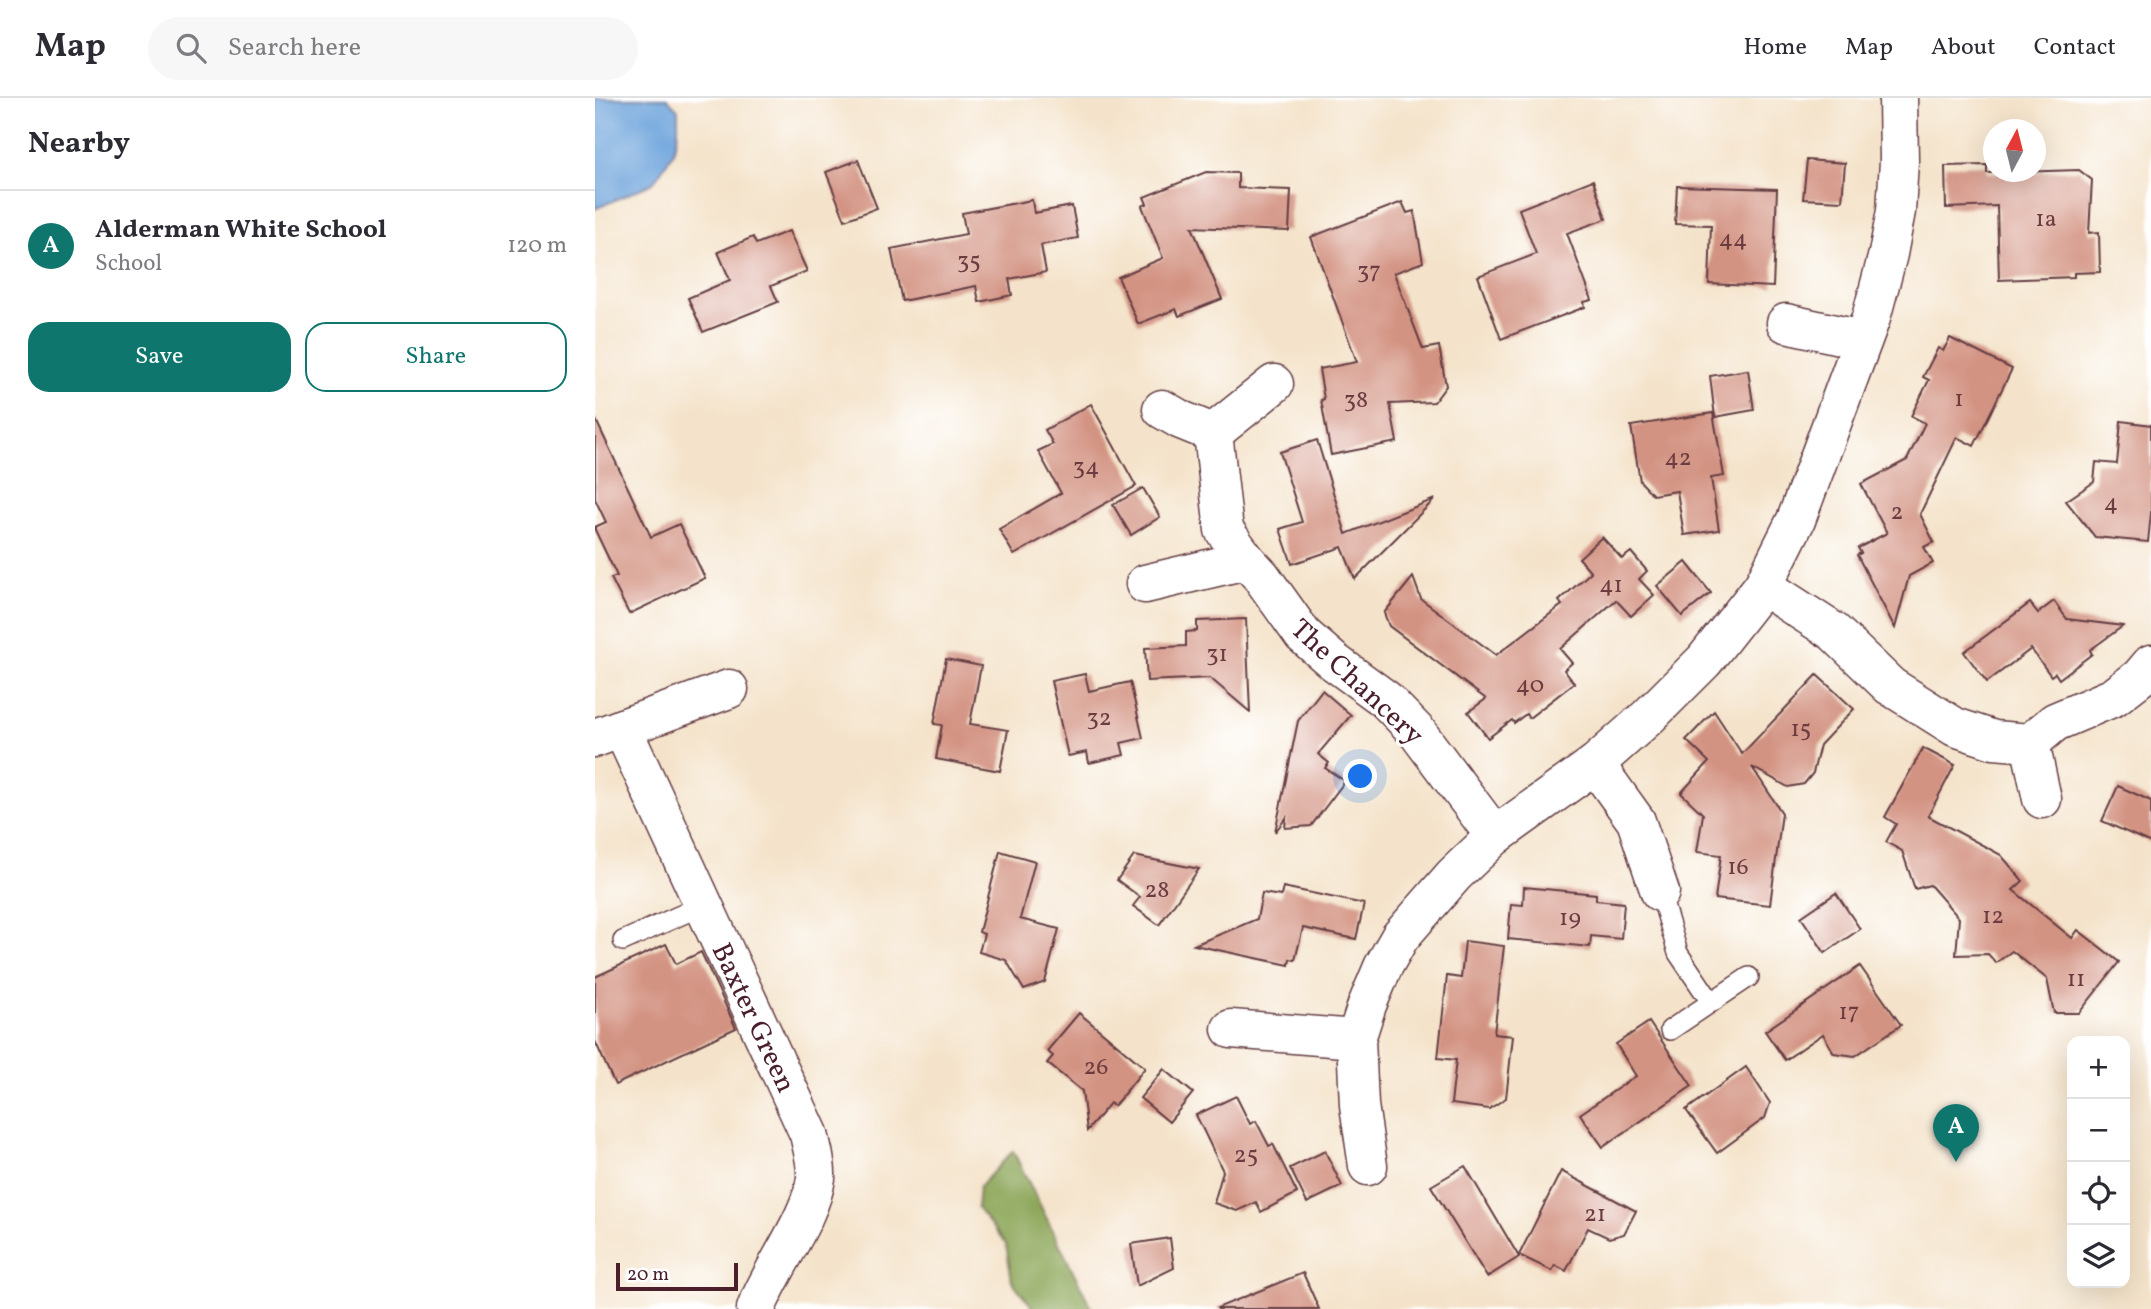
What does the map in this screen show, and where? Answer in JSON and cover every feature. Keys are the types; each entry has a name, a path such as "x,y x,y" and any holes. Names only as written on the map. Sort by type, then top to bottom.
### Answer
{"street":[{"path":"1368,1166 1359,1105 1356,1039 1383,967 1400,937 1454,875 1495,836 1595,764 1704,662 1763,586 1796,520 1871,318 1888,254 1896,211 1899,98"},
{"path":"1786,323 1862,340"},
{"path":"1162,410 1213,433 1274,384"},
{"name":"The Chancery","path":"1213,433 1224,530 1303,635 1385,699 1417,732 1495,836"},
{"path":"1145,584 1246,560"},
{"path":"1763,586 1834,632 1890,686 1955,727 1994,740 2030,743 2055,722 2114,697 2140,677 2151,664"},
{"path":"608,733 729,688"},
{"name":"Baxter Green","path":"608,733 703,905 809,1134 816,1178 805,1211 769,1278 756,1309"},
{"path":"2030,743 2042,799"},
{"path":"1595,764 1636,821 1660,892"},
{"path":"1231,1029 1356,1039"}],"lane":[{"path":"1660,892 1678,953 1711,1002"},
{"path":"623,941 703,905"},
{"path":"1670,1030 1749,977"}],"green space":[{"path":"1013,1151 1092,1309 1034,1309 1012,1281 1006,1244 977,1208 979,1187"}],"water":[{"path":"595,98 667,98 678,110 678,132 673,153 653,183 595,209"}],"building":[{"path":"858,160 877,208 845,220 826,172"},
{"path":"1807,160 1845,163 1842,201 1803,199"},
{"path":"1983,165 1983,182 2046,182 2046,171 2079,170 2092,180 2089,233 2099,232 2100,272 2074,273 2074,277 1999,280 1997,206 1946,208 1945,166"},
{"path":"1206,172 1238,173 1238,188 1291,190 1289,231 1192,227 1222,299 1179,316 1176,309 1138,324 1118,277 1163,258 1142,206 1147,204 1144,197"},
{"path":"1593,180 1606,219 1567,233 1592,300 1584,302 1585,307 1501,339 1478,276 1536,254 1519,209"},
{"path":"1677,186 1777,189 1773,287 1709,284 1711,225 1675,224"},
{"path":"1032,200 1034,213 1072,206 1078,238 1041,245 1046,272 1009,279 1012,295 979,302 976,286 902,301 891,249 966,234 962,213"},
{"path":"1402,202 1407,213 1414,211 1423,262 1394,273 1423,349 1439,346 1446,386 1434,402 1390,404 1397,442 1331,455 1321,400 1324,399 1319,369 1357,362 1311,237"},
{"path":"789,231 807,271 771,286 778,302 703,332 688,298 730,280 718,252 753,237 756,244"},
{"path":"1950,338 2012,369 1974,446 1957,437 1920,514 1934,542 1924,547 1933,563 1909,576 1895,628 1857,555 1861,553 1858,548 1887,533 1861,484 1907,460 1925,423 1911,416 1929,380 1923,377 1938,348 1943,351"},
{"path":"1748,370 1754,410 1715,417 1710,376"},
{"path":"1091,404 1136,486 1014,555 999,529 1061,493 1038,451 1053,444 1045,430"},
{"path":"1713,413 1724,476 1711,478 1719,530 1684,535 1677,491 1653,495 1640,481 1631,426"},
{"path":"595,418 651,537 679,524 705,578 629,614 611,578 617,576 595,530 595,527 606,522 595,499"},
{"path":"2121,421 2151,425 2151,513 2148,542 2095,537 2066,501 2094,482 2096,462 2117,464"},
{"path":"1317,440 1346,534 1435,499 1355,579 1342,547 1292,564 1280,529 1302,522 1280,452"},
{"path":"1143,488 1160,517 1131,535 1113,505"},
{"path":"1602,537 1622,559 1631,552 1647,571 1639,579 1654,595 1631,616 1616,600 1560,649 1572,663 1564,670 1574,683 1529,718 1526,714 1514,723 1512,720 1488,738 1468,712 1486,699 1389,626 1384,613 1413,577 1421,599 1496,655 1562,605 1559,601 1591,572 1579,558"},
{"path":"1686,562 1711,593 1682,616 1657,586"},
{"path":"2054,601 2067,619 2123,626 2090,650 2092,654 2059,679 2055,673 2051,676 2031,649 1987,682 1964,652 2030,603 2038,613"},
{"path":"1246,619 1250,712 1210,678 1147,681 1145,648 1186,646 1186,632 1197,631 1197,621"},
{"path":"946,659 981,666 970,724 1008,730 1000,771 936,759 942,725 934,724"},
{"path":"1085,674 1089,691 1130,682 1143,738 1121,743 1124,755 1089,763 1087,752 1068,756 1051,681"},
{"path":"1817,675 1854,709 1820,745 1813,773 1804,784 1788,787 1752,767 1782,813 1770,905 1715,899 1721,855 1697,852 1703,814 1681,793 1709,762 1686,740 1714,711 1742,754"},
{"path":"1322,690 1351,715 1318,754 1329,763 1325,768 1345,781 1311,826 1285,828 1286,818 1275,832 1298,721"},
{"path":"1923,748 1955,765 1928,816 2001,855 2023,881 2013,890 2072,938 2078,930 2119,962 2079,1013 2054,1013 2047,979 2012,951 1996,963 1988,954 1956,955 1959,918 1930,885 1915,889 1902,851 1886,842 1896,824 1885,817"},
{"path":"2118,786 2151,801 2151,843 2102,821"},
{"path":"1000,851 1035,861 1020,919 1059,929 1045,982 1024,990 1006,960 979,952 984,934 979,932"},
{"path":"1134,856 1199,869 1159,925 1133,906 1140,897 1117,880"},
{"path":"1283,887 1364,904 1356,939 1303,928 1295,960 1290,959 1289,965 1194,945 1257,919 1262,893 1281,896"},
{"path":"1524,887 1596,894 1596,900 1624,903 1621,939 1591,936 1590,947 1508,939 1511,904 1523,905"},
{"path":"1836,893 1860,929 1825,953 1801,917"},
{"path":"1465,941 1504,946 1494,1034 1513,1036 1506,1098 1489,1109 1451,1104 1456,1060 1438,1058 1447,976 1461,978"},
{"path":"666,944 676,964 701,952 736,1028 615,1085 595,1041 595,977"},
{"path":"1860,966 1901,1025 1855,1056 1834,1053 1823,1034 1785,1060 1765,1031"},
{"path":"1079,1013 1145,1068 1114,1106 1110,1103 1087,1131 1082,1091 1047,1063 1053,1056 1047,1051"},
{"path":"1649,1022 1692,1086 1603,1147 1580,1114 1636,1076 1616,1044"},
{"path":"1746,1067 1770,1103 1765,1118 1717,1153 1686,1110"},
{"path":"1164,1069 1193,1093 1169,1122 1140,1098"},
{"path":"1236,1096 1250,1124 1256,1121 1269,1146 1273,1144 1297,1193 1261,1212 1256,1202 1237,1211 1214,1203 1223,1171 1196,1115"},
{"path":"1325,1151 1342,1186 1307,1203 1290,1168"},
{"path":"1465,1166 1519,1257 1487,1277 1431,1186"},
{"path":"1561,1171 1636,1211 1624,1234 1609,1238 1588,1228 1566,1271 1555,1265 1552,1271 1519,1255"},
{"path":"1170,1238 1174,1268 1137,1286 1131,1244"},
{"path":"1303,1273 1319,1309 1217,1308"}],"place":[{"name":"Alderman White School","path":"1956,1162"}]}
